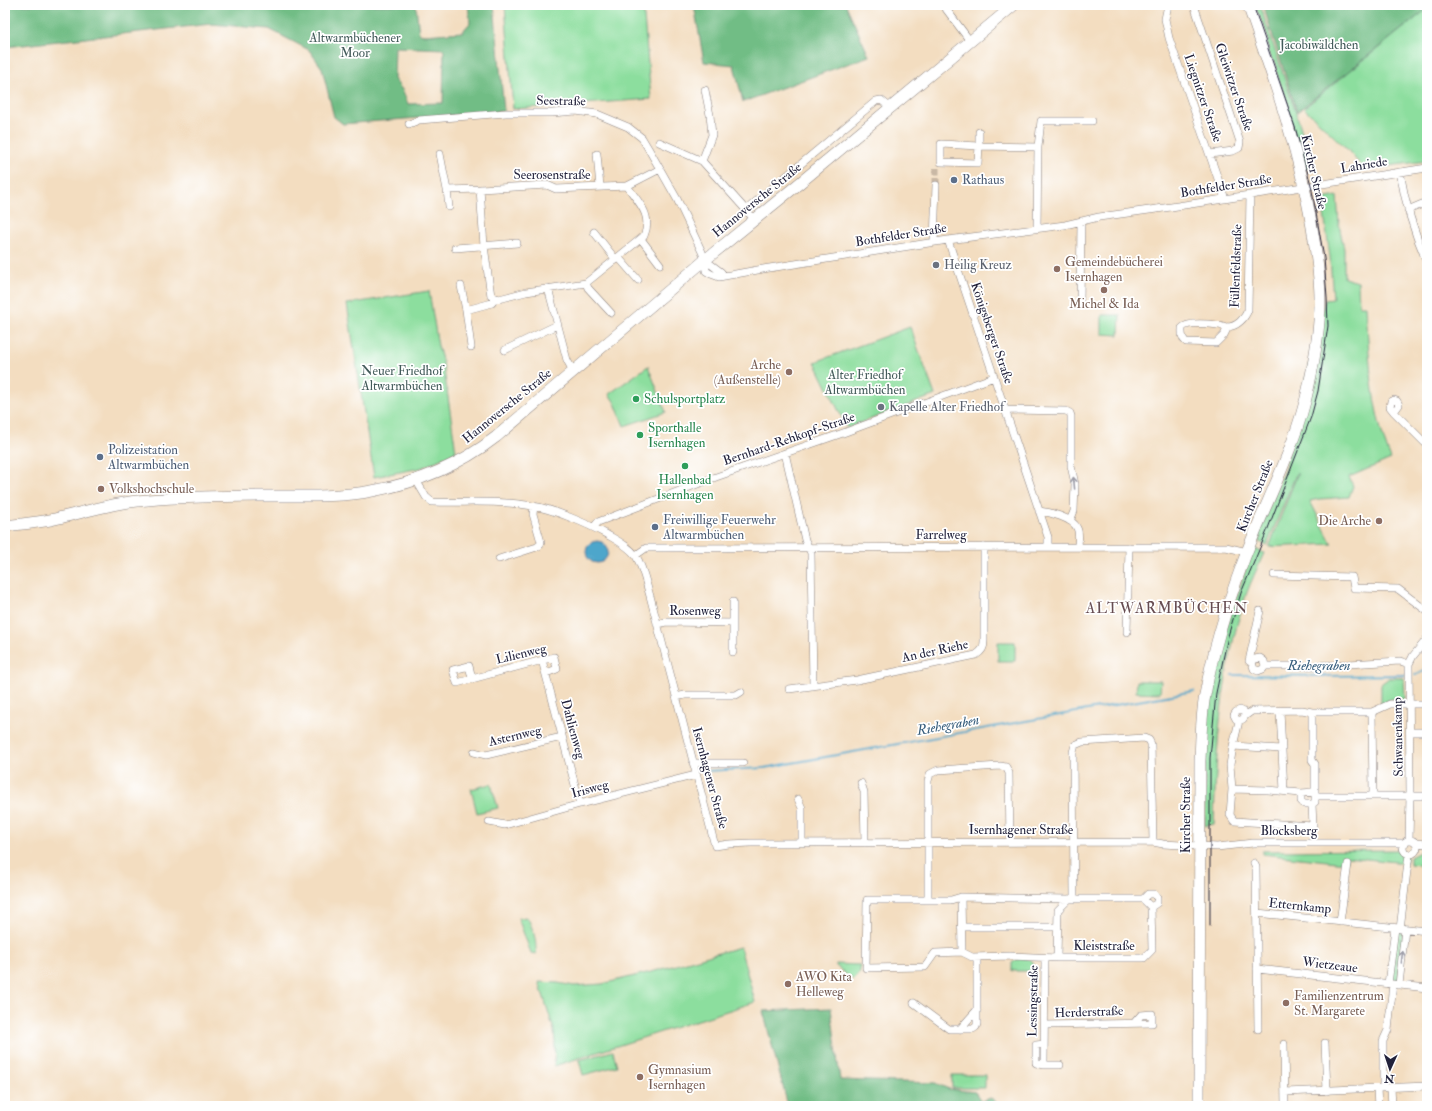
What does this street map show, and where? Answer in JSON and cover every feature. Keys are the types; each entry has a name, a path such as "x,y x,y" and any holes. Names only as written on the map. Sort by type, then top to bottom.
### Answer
{"main road":[{"name":"Hannoversche Straße","path":"5,526 48,521 119,504 145,500 170,498 323,496 372,491 416,480 449,466 484,446 754,219 891,108 1014,5"},
{"name":"Kircher Straße","path":"1199,1106 1198,1005 1200,941 1200,761 1201,727 1205,695 1220,630 1247,552 1291,444 1309,386 1318,329 1320,298 1312,225 1304,186 1290,131 1248,5"}],"street":[{"path":"946,5 946,9 970,41"},
{"name":"Liegnitzer Straße","path":"1168,5 1165,19 1166,28 1225,199"},
{"name":"Gleiwitzer Straße","path":"1194,5 1240,142 1239,148 1234,152 1210,154"},
{"path":"702,161 712,136 705,90"},
{"name":"Hannoversche Straße","path":"746,210 876,101 881,100 891,108"},
{"name":"Seestraße","path":"409,124 419,120 506,113 552,113 576,111 596,114 628,127 642,138 660,169 677,199 705,260"},
{"path":"1037,228 1038,147 1041,120 1092,121"},
{"path":"941,162 978,163 979,132"},
{"path":"659,142 702,161 754,219"},
{"path":"936,168 941,162 941,144 1038,147"},
{"path":"440,154 449,207"},
{"name":"Seerosenstraße","path":"597,154 600,187"},
{"name":"Lahriede","path":"1304,186 1427,168"},
{"name":"Seerosenstraße","path":"447,190 547,185 556,189 627,186 660,169"},
{"path":"1400,172 1408,210 1427,260"},
{"path":"934,242 936,185"},
{"path":"466,310 492,303 495,299 526,292 586,283 644,236 646,231 646,212 627,186"},
{"name":"Bothfelder Straße","path":"705,260 724,276 763,268 948,240 1065,225 1099,217 1304,186"},
{"path":"480,189 484,246 491,296 495,299"},
{"name":"Füllenfeldstraße","path":"1228,327 1224,335 1216,343 1186,342 1183,340 1182,336 1182,328 1187,324 1221,325 1228,327 1237,324 1245,318 1248,310 1250,195"},
{"path":"1408,210 1427,202"},
{"path":"1080,304 1081,222"},
{"path":"594,232 617,259 638,280"},
{"path":"641,239 660,264"},
{"name":"Königsberger Straße","path":"948,240 1048,537 1048,547"},
{"path":"455,248 517,243"},
{"path":"586,283 588,288 611,313"},
{"path":"461,286 471,347"},
{"path":"548,288 567,360 573,371"},
{"path":"505,350 557,325"},
{"name":"Bernhard-Rehkopf-Straße","path":"594,527 598,522 716,477 843,433 994,377"},
{"path":"1006,410 1066,411 1070,413 1071,466 1075,484 1074,511 1070,521"},
{"path":"1394,412 1427,445"},
{"path":"785,453 805,540 811,553 813,686"},
{"name":"Isernhagener Straße","path":"416,480 426,497 432,502 508,503 546,509 594,527 621,542 636,555 644,577 657,624 715,846 729,844 928,842 1153,842 1199,846"},
{"path":"498,559 537,548 540,545 541,542 533,514 534,506"},
{"path":"1039,511 1051,512 1076,525 1078,529 1078,547"},
{"name":"An der Riehe","path":"790,689 857,680 976,655 984,647 984,547"},
{"path":"1127,632 1129,547"},
{"name":"Farrelweg","path":"636,555 646,548 1226,547 1247,552"},
{"path":"1274,576 1352,577 1354,588 1398,589 1427,611"},
{"name":"Rosenweg","path":"733,602 733,652"},
{"path":"1260,611 1249,661 1252,663 1255,659 1260,658 1264,661 1264,666 1314,666 1400,661 1409,664 1413,656 1427,639"},
{"name":"Rosenweg","path":"657,624 666,622 733,623"},
{"name":"Lilienweg","path":"472,678 554,657 557,669 546,673"},
{"name":"Dahlienweg","path":"542,660 580,804"},
{"name":"Schwanenkamp","path":"1400,929 1410,847 1409,664"},
{"path":"676,697 684,695 736,695 741,692"},
{"path":"1312,712 1312,760 1315,764 1315,802 1312,804 1313,826 1234,821 1230,815 1232,789 1230,765 1233,746 1242,718 1252,711 1302,710 1312,712 1372,712 1390,704 1427,703"},
{"path":"1280,711 1284,791"},
{"path":"1372,712 1373,796"},
{"path":"1410,732 1427,732"},
{"name":"Asternweg","path":"474,752 486,755 562,736"},
{"path":"1010,842 1009,773 1006,767 1000,766 938,770 930,774 928,781 928,900 951,900 961,897 1071,899 1074,842 1073,752 1075,745 1082,742 1144,738 1149,740 1151,744 1153,842"},
{"path":"1233,746 1281,749"},
{"path":"693,763 743,763"},
{"name":"Irisweg","path":"489,822 505,825 696,774"},
{"path":"861,783 864,792 864,843"},
{"path":"1232,789 1315,794 1427,796"},
{"path":"1300,793 1301,801 1304,804 1312,804"},
{"path":"798,799 802,808 802,843"},
{"name":"Blocksberg","path":"1199,846 1217,847 1253,843 1380,844 1427,847"},
{"name":"Blocksberg","path":"1410,847 1427,844"},
{"path":"1254,863 1256,867 1258,1028"},
{"name":"Etternkamp","path":"1340,922 1348,864"},
{"name":"Kleiststraße","path":"1057,958 1144,958 1152,950 1152,907 1157,903 1157,898 1154,894 1148,894 1143,899 1071,899"},
{"path":"961,897 962,952"},
{"name":"Lessingstraße","path":"928,900 867,900 866,968 926,967 935,953 962,952 972,957 1041,956 1045,958 1057,958 1058,910 1071,899"},
{"path":"1143,899 1152,907"},
{"name":"Etternkamp","path":"1257,913 1427,931"},
{"path":"961,927 1058,927"},
{"path":"1394,984 1400,929"},
{"path":"1378,1106 1383,1041 1388,1030 1400,929"},
{"path":"914,1002 949,1029 976,1027 977,956"},
{"name":"Lessingstraße","path":"1045,958 1044,1044 1036,1045 1036,1063 1044,1065 1060,1065"},
{"name":"Wietzeaue","path":"1257,968 1427,988"},
{"path":"960,1029 977,1010"},
{"name":"Herderstraße","path":"1045,1025 1082,1025 1134,1022"},
{"path":"1325,1043 1327,1091"},
{"path":"1284,1044 1285,1106"},
{"path":"1285,1092 1427,1086"},
{"path":"1391,1088 1392,1106"}],"green space":[{"name":"Altwarmbüchener Moor","path":"5,5 416,5 419,34 425,35 462,32 470,23 468,5 494,5 504,111 343,124 334,117 322,68 309,50 269,29 211,24 5,47","holes":["395,47 444,49 443,103 408,104 403,91 394,79"]},
{"path":"505,5 643,5 651,99 513,109"},
{"path":"694,5 846,5 869,56 743,102 734,65 704,62"},
{"path":"1252,5 1260,5 1300,125 1311,167 1303,169"},
{"name":"Jacobiwäldchen","path":"1263,5 1427,5 1427,9 1297,112"},
{"path":"1427,9 1427,161 1364,169 1347,149 1304,108"},
{"path":"1337,196 1339,225 1344,249 1344,278 1358,282 1359,306 1366,306 1370,365 1375,403 1384,441 1391,459 1349,477 1353,486 1349,497 1310,501 1332,544 1269,547 1297,472 1267,545 1259,542 1261,537 1258,535 1285,468 1325,300 1333,299 1330,257 1322,199"},
{"name":"Neuer Friedhof Altwarmbüchen","path":"429,291 438,346 443,363 456,452 421,468 374,477 347,304"},
{"path":"1102,315 1120,315 1119,335 1102,334"},
{"name":"Alter Friedhof Altwarmbüchen","path":"910,327 935,395 847,428 815,362"},
{"name":"Schulsportplatz","path":"648,366 666,412 624,426 615,403 609,394"},
{"path":"1253,548 1264,553 1246,595 1231,652 1225,680 1218,737 1214,824 1205,826 1205,731 1215,662"},
{"path":"998,642 1015,642 1015,661 998,661"},
{"path":"1389,678 1404,678 1405,699 1391,699 1381,705 1381,684"},
{"path":"1137,681 1161,681 1160,693 1136,692"},
{"path":"491,784 498,808 477,813 471,789"},
{"path":"1401,850 1407,856 1406,863 1347,857 1346,863 1262,854 1262,851"},
{"path":"1420,852 1427,852 1427,866 1410,864 1410,857"},
{"path":"527,917 534,935 536,954 531,953 518,918"},
{"path":"1396,930 1403,931 1398,983 1390,982"},
{"path":"740,947 755,1002 554,1066 554,1030 539,982 574,986 602,984"},
{"path":"1019,958 1028,958 1033,963 1033,971 1012,971 1012,963"},
{"path":"836,964 860,965 860,972 853,980 836,966"},
{"path":"831,1008 840,1080 935,1083 949,1089 975,1092 981,1101 991,1098 997,1103 997,1106 788,1106 763,1011"},
{"path":"613,1051 617,1066 583,1075 579,1060"},
{"path":"952,1075 985,1075 985,1088 952,1088"}],"water":[{"path":"597,541 605,544 608,552 605,560 597,563 589,560 586,552 589,544"}],"waterway":[{"name":"Riehegraben","path":"1415,675 1427,669"},
{"name":"Riehegraben","path":"1232,675 1405,675"},
{"name":"Riehegraben","path":"705,771 764,768 1194,691"}],"tunnel":[{"path":"936,168 936,185"}],"tram line":[{"path":"1210,926 1210,758 1216,693 1228,636 1241,593 1267,531 1311,417 1318,391 1328,326 1324,258 1311,185 1295,127 1253,5"}],"place":[{"name":"Rathaus","path":"954,180"},
{"name":"Heilig Kreuz","path":"936,265"},
{"name":"Gemeindebücherei Isernhagen","path":"1057,269"},
{"name":"Michel & Ida","path":"1104,290"},
{"name":"Arche (Außenstelle)","path":"789,372"},
{"name":"Schulsportplatz","path":"636,399"},
{"name":"Kapelle Alter Friedhof","path":"881,407"},
{"name":"Sporthalle Isernhagen","path":"640,435"},
{"name":"Polizeistation Altwarmbüchen","path":"100,457"},
{"name":"Hallenbad Isernhagen","path":"685,466"},
{"name":"Volkshochschule","path":"101,489"},
{"name":"Die Arche","path":"1379,521"},
{"name":"Freiwillige Feuerwehr Altwarmbüchen","path":"655,527"},
{"name":"AWO Kita Helleweg","path":"788,984"},
{"name":"Familienzentrum St. Margarete","path":"1286,1003"},
{"name":"Gymnasium Isernhagen","path":"640,1077"}],"district":[{"name":"ALTWARMBÜCHEN","path":"1167,608"}]}
